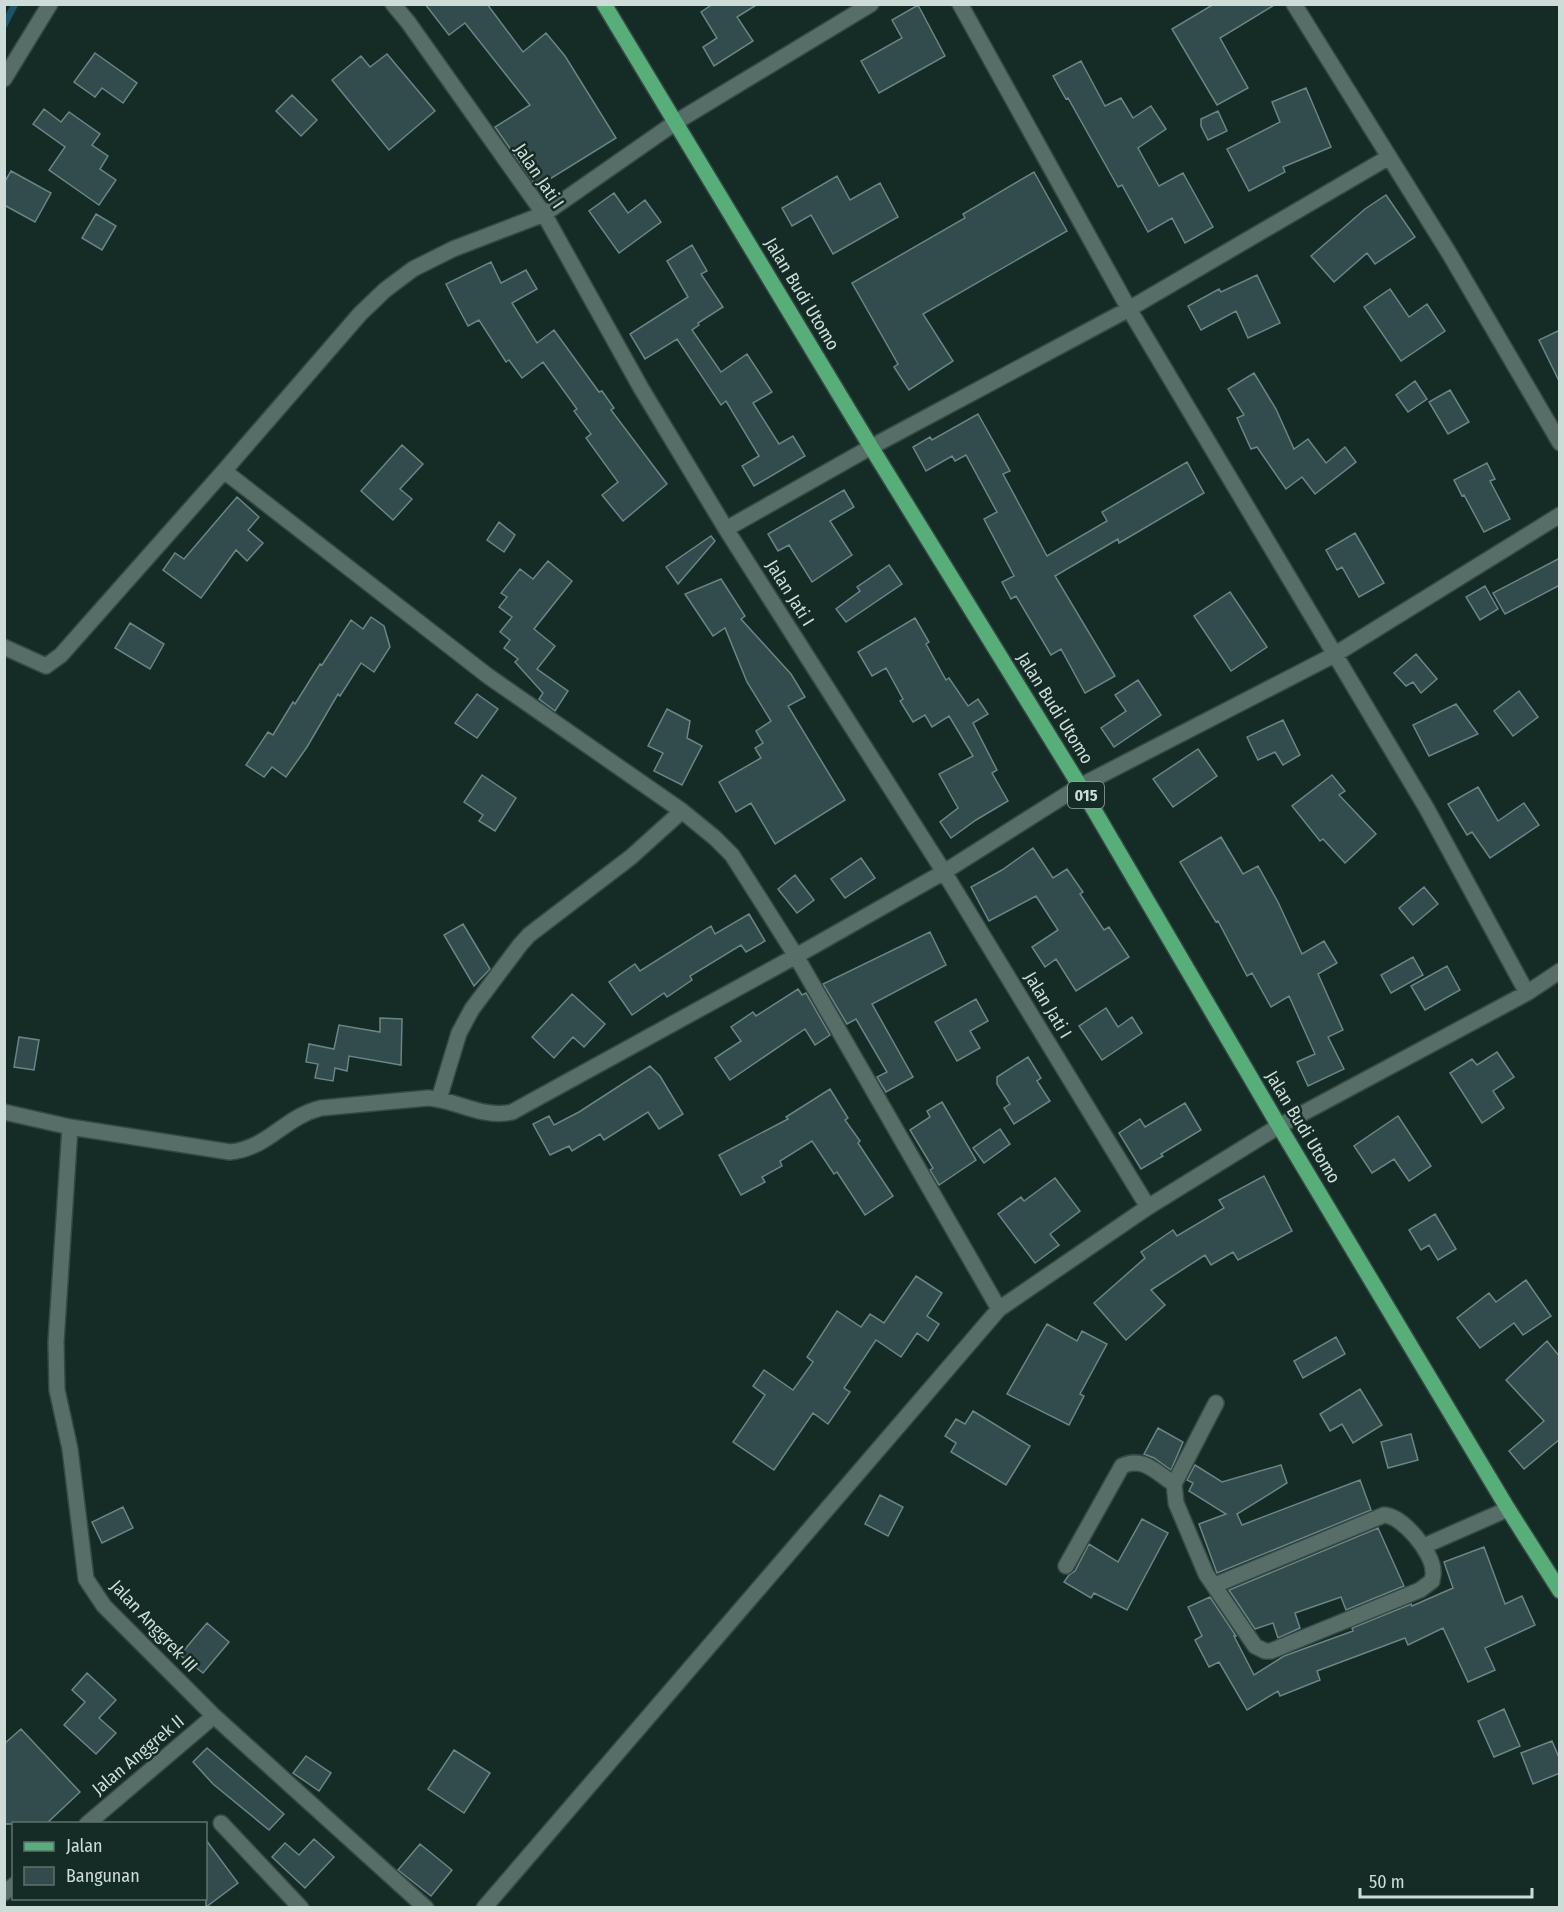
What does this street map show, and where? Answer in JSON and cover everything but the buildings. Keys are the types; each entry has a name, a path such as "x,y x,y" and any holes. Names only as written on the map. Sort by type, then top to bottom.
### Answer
{"main road":[{"name":"Jalan Budi Utomo","path":"604,4 871,447 1080,786 1279,1126 1508,1509 1560,1591"}],"street":[{"path":"4,79 50,4"},
{"name":"Jalan Jati I","path":"393,4 543,214 641,388 726,529 944,872 1148,1207"},
{"path":"4,647 46,666 52,663 224,471 360,314 385,290 413,269 453,249 543,214 676,122 871,4"},
{"path":"960,4 1130,309 1427,809 1527,993"},
{"path":"1294,4 1449,253 1560,443"},
{"path":"726,529 871,447 1130,309 1389,157"},
{"path":"224,471 488,676 682,811 715,837 732,855 796,956 999,1309"},
{"path":"4,1112 70,1127 230,1152 256,1146 293,1119 307,1111 321,1108 428,1098 439,1099 491,1115 512,1112 944,872 1080,786 1334,655 1560,515"},
{"path":"439,1099 459,1033 472,1009 529,935 631,857 682,811"},
{"path":"483,1908 999,1309 1148,1207 1279,1126 1527,993 1560,971"},
{"name":"Jalan Anggrek III","path":"70,1127 56,1342 57,1390 70,1449 86,1579 104,1606 214,1716 426,1908"},
{"path":"1215,1585 1384,1515 1390,1515 1398,1520 1424,1546 1434,1570 1432,1581 1420,1590 1271,1651 1255,1646 1206,1574 1176,1503 1174,1484 1216,1403"},
{"path":"1066,1566 1122,1466 1133,1461 1141,1462 1174,1484"},
{"path":"1424,1546 1508,1509"},
{"name":"Jalan Anggrek II","path":"89,1822 214,1716"},
{"path":"221,1823 301,1908"}],"waterway":[{"path":"4,25 15,4"}]}
